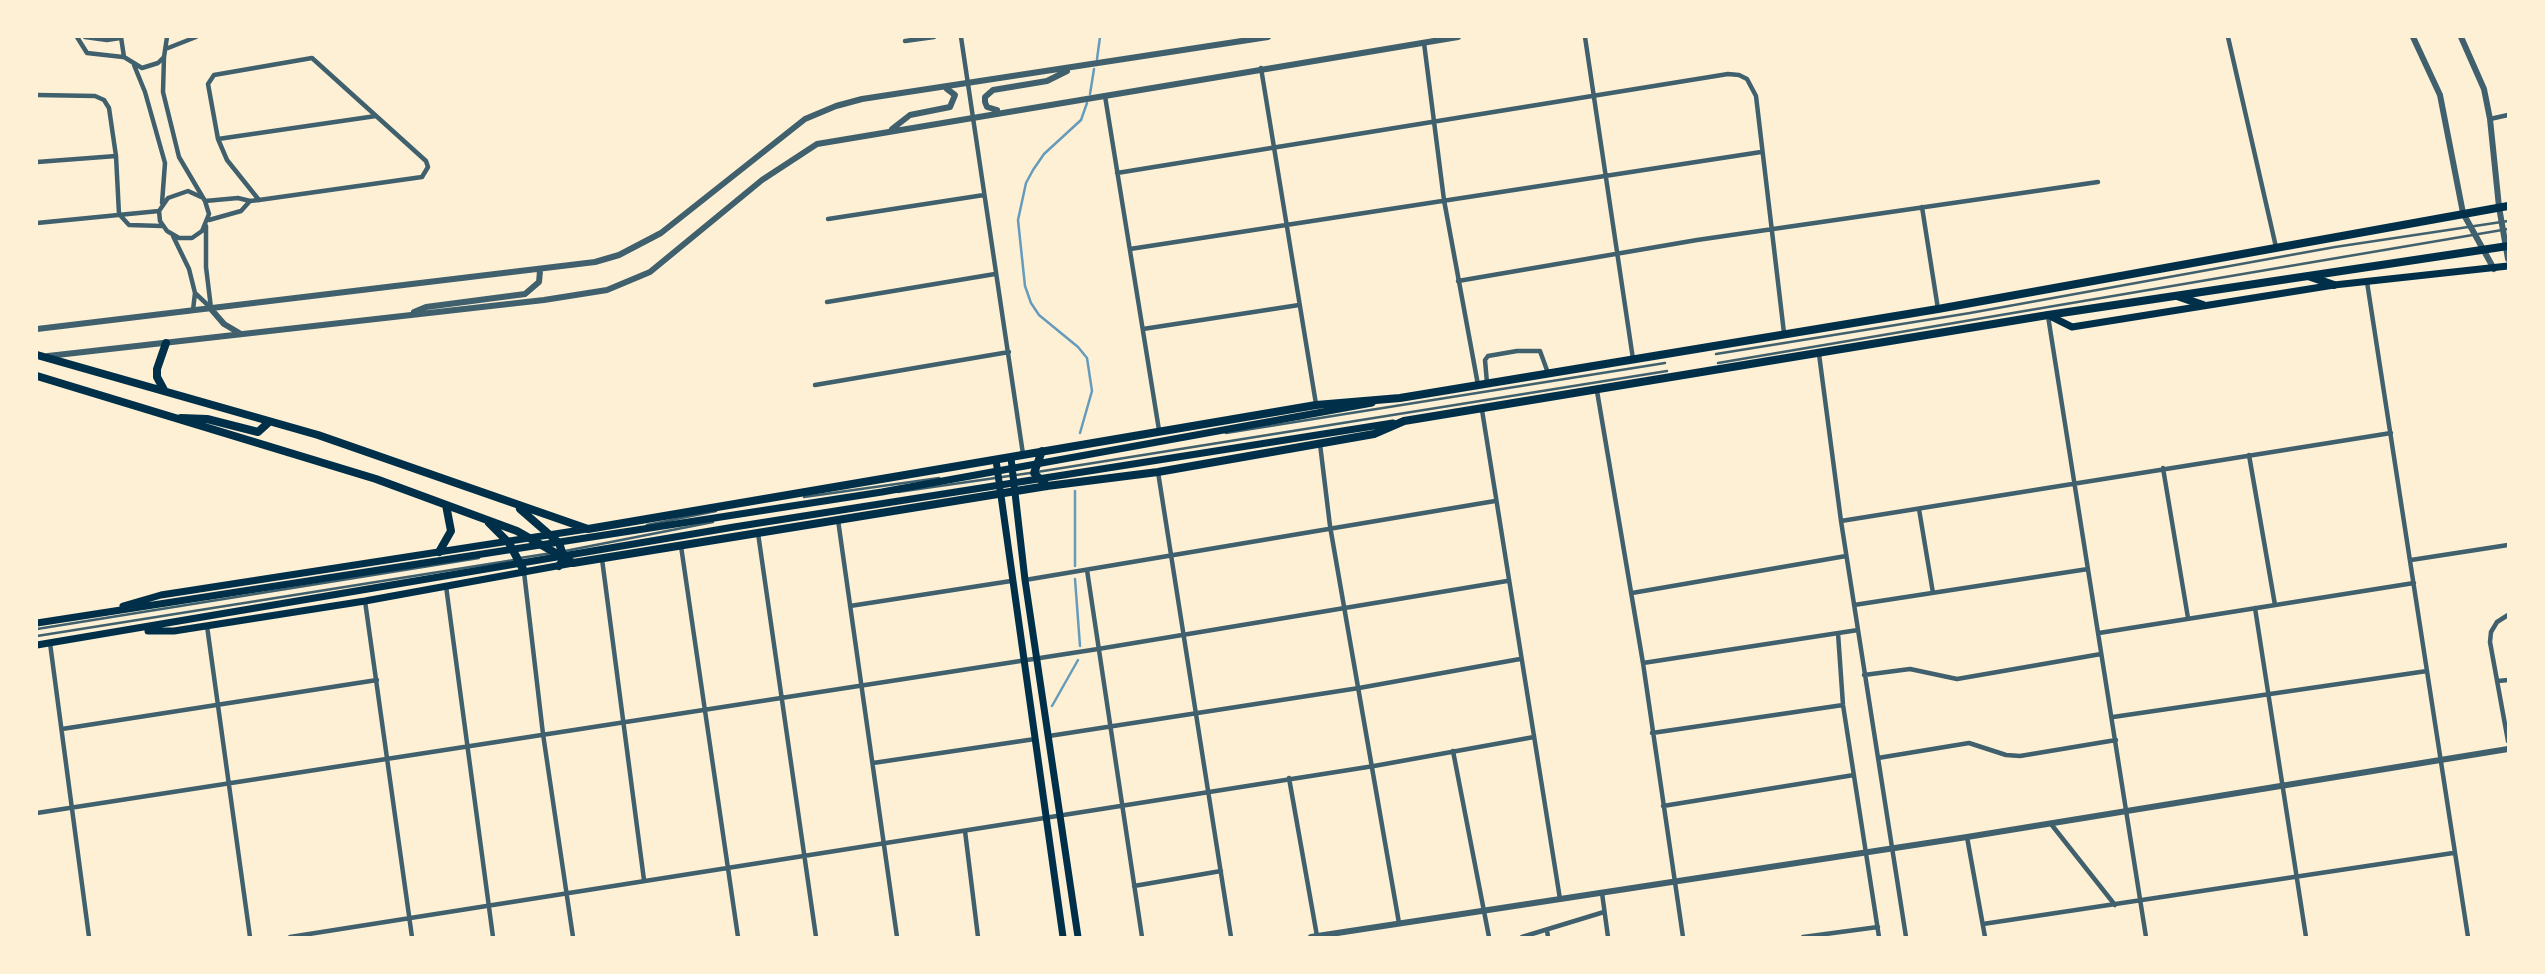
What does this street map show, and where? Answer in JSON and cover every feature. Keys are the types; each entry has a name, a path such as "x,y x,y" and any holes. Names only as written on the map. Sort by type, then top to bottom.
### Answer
{"main road":[{"path":"37,623 882,492 1400,398 1938,309 2508,206"},
{"path":"37,645 746,525 1482,410 2174,295 2507,246"},
{"path":"2048,315 2072,327 2334,285 2508,266"},
{"path":"2305,275 2334,285"},
{"path":"2174,295 2203,304"},
{"path":"164,390 156,369 166,343"},
{"path":"39,357 318,435 588,529"},
{"path":"37,376 376,479 534,538 559,551"},
{"path":"133,630 174,631 208,626 365,601 524,571 559,551 588,529 1317,405 1400,398"},
{"path":"172,418 207,419 258,432 269,422"},
{"path":"509,501 573,563 1046,486 1157,472 1374,434 1404,421"},
{"path":"1042,451 1035,468 1046,486"},
{"path":"1011,458 1025,580 1078,937"},
{"path":"996,460 1063,937"},
{"path":"439,552 451,531 446,505"},
{"path":"484,519 509,542 524,571"},
{"path":"102,612 161,595 534,538 559,551"},
{"path":"463,550 476,562 470,581"}],"street":[{"path":"77,37 87,52 124,57 134,65 145,92 164,163 162,204 159,211 162,226"},
{"path":"85,37 107,40 120,37 124,57"},
{"path":"167,37 163,92 179,158 203,199 207,223 206,267 211,309"},
{"path":"168,48 196,37"},
{"path":"905,41 934,37"},
{"path":"961,37 1023,455"},
{"path":"37,329 540,271 595,262 642,245 805,119 862,99 1268,37"},
{"path":"39,357 582,295 628,282 650,272 791,159 817,144 1458,37"},
{"path":"1585,37 1633,359"},
{"path":"2413,37 2440,95 2463,212 2468,226 2494,269"},
{"path":"2227,38 2276,247"},
{"path":"2460,38 2480,77 2490,119 2498,207 2504,221 2508,259"},
{"path":"1424,43 1444,200 1458,281 1483,385"},
{"path":"134,65 151,67 164,57"},
{"path":"162,204 181,191 203,199 238,198 250,201 259,200 422,177 426,173 426,161 313,58 214,75 208,84 218,139 227,160 259,200"},
{"path":"1004,112 987,107 985,102 988,93 1047,81 1075,68"},
{"path":"1261,68 1317,405"},
{"path":"1117,173 1728,74 1747,79 1756,96 1784,334"},
{"path":"890,130 910,115 950,107 955,95 944,88"},
{"path":"37,95 95,96 104,100 108,108 116,156 119,214 123,222 129,225 162,226 173,235 189,269 195,293 192,312"},
{"path":"1105,96 1160,431"},
{"path":"2490,119 2508,115"},
{"path":"218,139 376,116"},
{"path":"1130,249 1761,152"},
{"path":"37,162 116,156"},
{"path":"1458,281 1772,229 2098,182"},
{"path":"828,219 984,195"},
{"path":"173,235 192,238 207,223 241,211 250,201"},
{"path":"1922,207 1938,309"},
{"path":"37,223 159,211"},
{"path":"406,316 426,307 525,294 539,282 540,271"},
{"path":"827,302 995,274"},
{"path":"2367,282 2467,937"},
{"path":"195,293 224,324 242,335"},
{"path":"1143,329 1299,304"},
{"path":"2048,315 2146,937"},
{"path":"1483,385 1485,360 1488,356 1517,351 1540,351 1548,373"},
{"path":"814,384 1009,352"},
{"path":"1819,354 1846,555 1906,937"},
{"path":"1597,391 1632,593 1684,937"},
{"path":"1482,410 1507,581 1560,899"},
{"path":"1841,521 2391,433"},
{"path":"1320,444 1330,526 1400,925"},
{"path":"2249,455 2275,605"},
{"path":"2163,468 2188,618"},
{"path":"1157,472 1173,557 1231,937"},
{"path":"1025,580 1173,557 1330,526 1495,501"},
{"path":"1919,509 1933,593"},
{"path":"838,519 897,937"},
{"path":"758,532 816,937"},
{"path":"681,545 738,937"},
{"path":"2411,560 2508,545"},
{"path":"1632,593 1846,555"},
{"path":"601,559 644,880"},
{"path":"1854,605 2088,569"},
{"path":"1087,570 1108,727 1142,937"},
{"path":"524,571 543,734 573,937"},
{"path":"850,606 1011,581"},
{"path":"37,813 862,683 1098,649 1507,581"},
{"path":"2099,633 2414,583"},
{"path":"446,586 465,747 493,937"},
{"path":"365,601 412,937"},
{"path":"2255,608 2306,937"},
{"path":"2508,615 2497,622 2491,632 2490,642 2508,741"},
{"path":"208,626 250,937"},
{"path":"1643,663 1858,630"},
{"path":"1838,633 1843,705 1868,851 1879,937"},
{"path":"50,643 89,937"},
{"path":"1864,675 1910,669 1957,679 2101,654"},
{"path":"1049,736 1359,688 1520,659"},
{"path":"2113,717 2427,671"},
{"path":"62,729 377,680"},
{"path":"2498,681 2508,680"},
{"path":"1652,733 1843,705"},
{"path":"290,937 567,891 1374,766 1534,737"},
{"path":"873,762 1035,739"},
{"path":"1878,758 1969,743 2006,755 2020,756 2116,740"},
{"path":"1289,778 1314,937 1967,837 2508,749"},
{"path":"1453,751 1489,937"},
{"path":"1663,806 1854,775"},
{"path":"2050,823 2115,906"},
{"path":"965,831 978,937"},
{"path":"1967,837 1985,937"},
{"path":"1983,924 2453,853"},
{"path":"1134,886 1221,871"},
{"path":"1602,893 1608,937"},
{"path":"1522,937 1604,912"},
{"path":"1803,937 1878,927"},
{"path":"1547,930 1548,937"}],"lane":[{"path":"1716,354 2504,221"},
{"path":"1718,363 2505,230"},
{"path":"805,505 1665,363"},
{"path":"804,497 1012,472 1667,371"},
{"path":"559,551 751,504"},
{"path":"37,636 517,555 559,551 752,514"},
{"path":"37,629 476,562 517,555 545,545"}],"waterway":[{"path":"1097,59 1100,37"},
{"path":"1090,94 1094,69"},
{"path":"1080,433 1092,391 1087,358 1078,347 1039,315 1031,303 1025,286 1018,220 1026,183 1033,170 1044,154 1081,120 1087,103"},
{"path":"1075,491 1075,566"},
{"path":"1075,579 1080,646"},
{"path":"1052,706 1078,660"}]}
